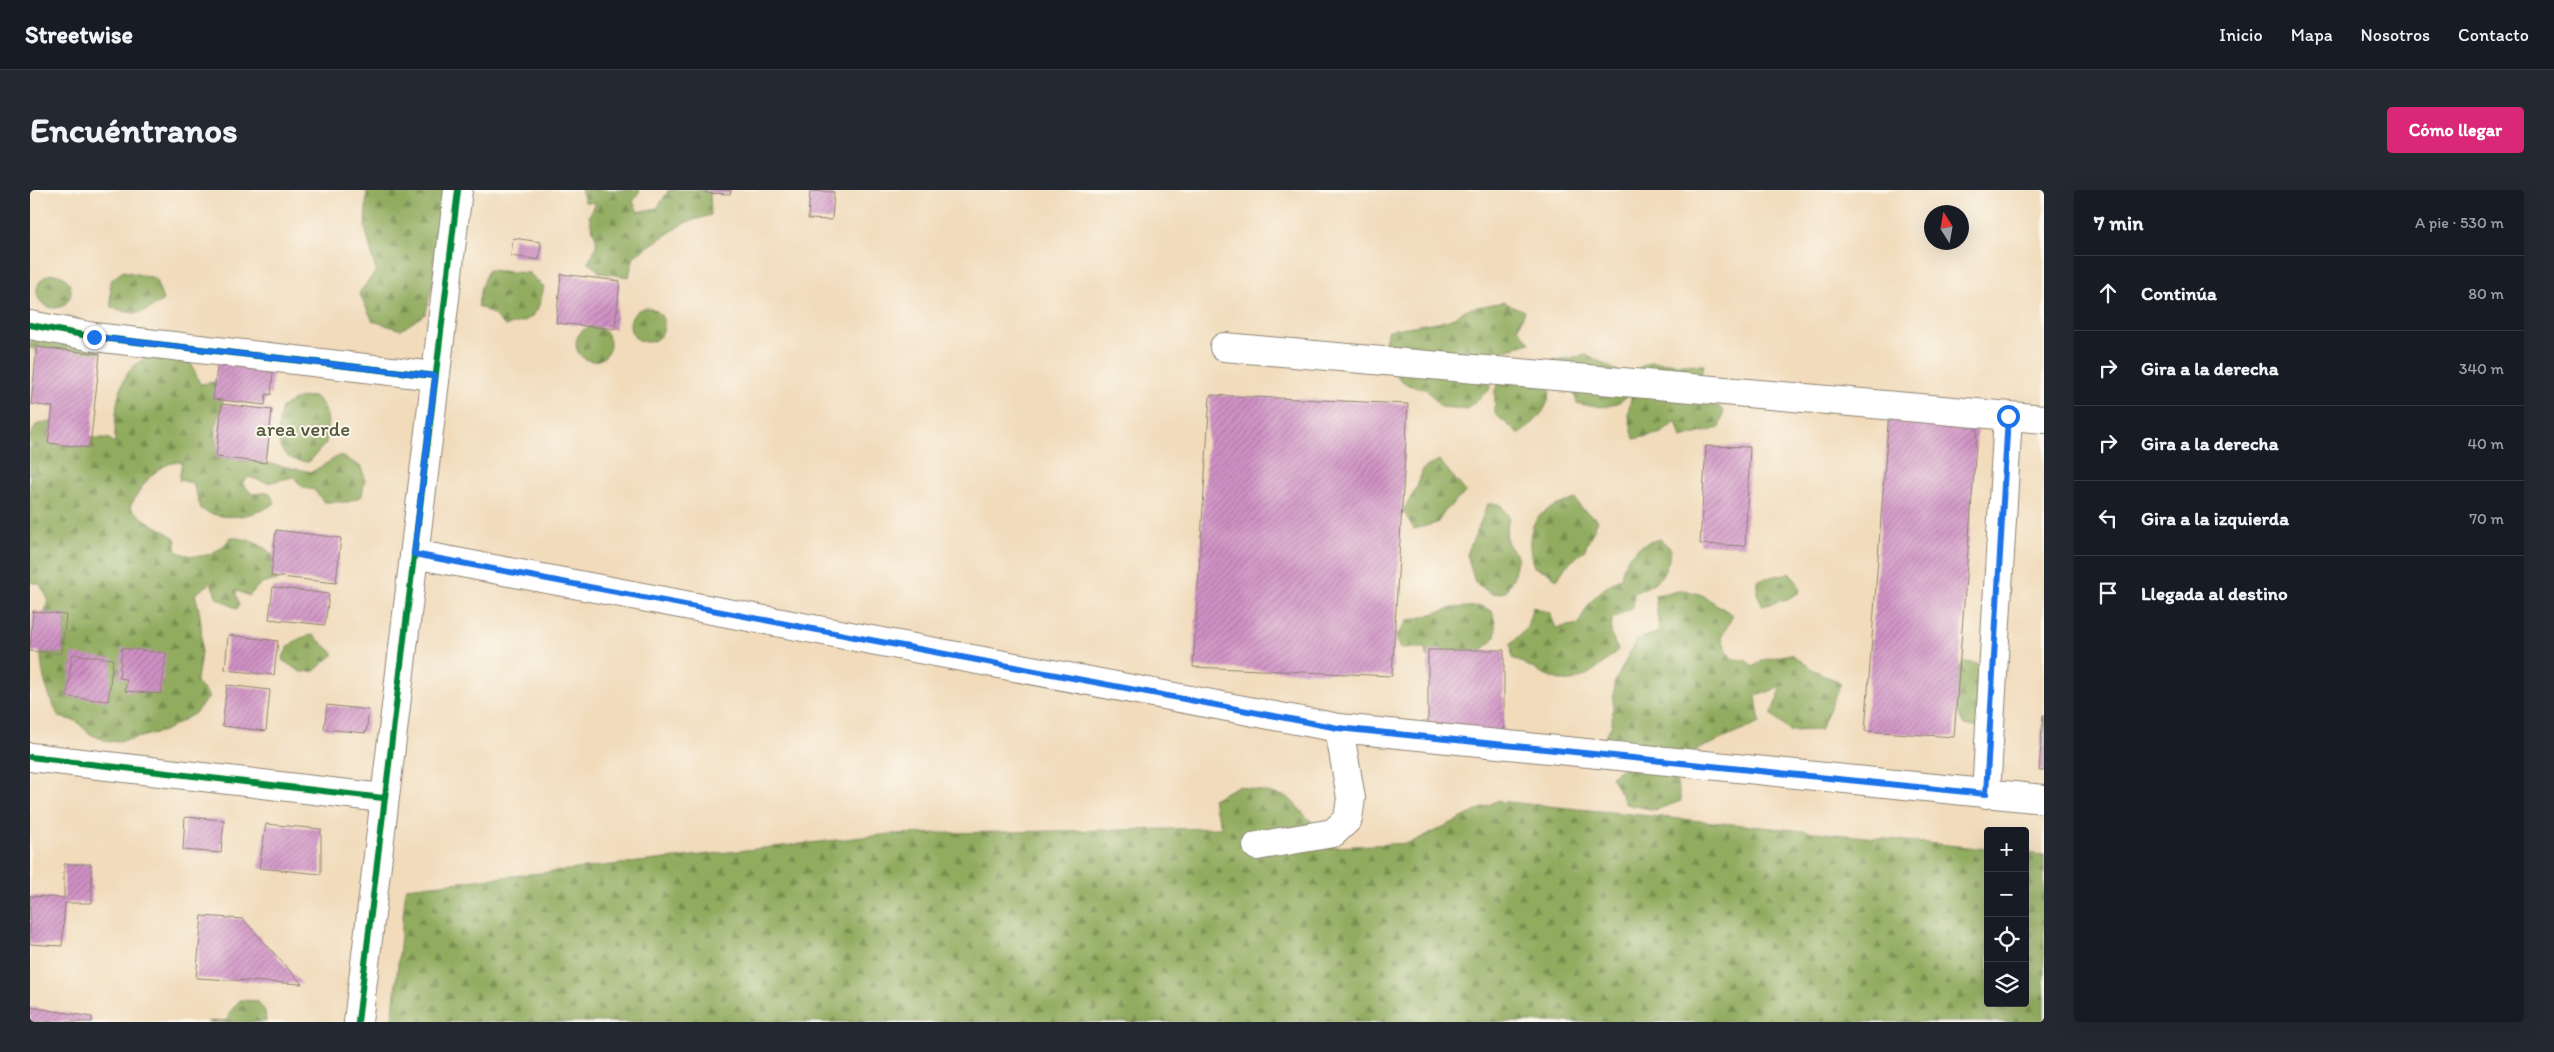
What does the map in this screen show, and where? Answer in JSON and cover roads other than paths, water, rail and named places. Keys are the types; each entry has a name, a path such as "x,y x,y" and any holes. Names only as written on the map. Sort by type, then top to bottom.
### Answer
{"street":[{"path":"358,1022 383,798 458,190"},
{"path":"30,325 94,337 435,376"},
{"path":"1224,347 2044,419"},
{"path":"1986,794 2008,416"},
{"path":"414,554 1338,728 2044,800"},
{"path":"1257,846 1333,833 1348,819 1351,798 1338,728"},
{"path":"30,757 383,798"}],"park label":[{"name":"area verde","path":"303,428"}]}
